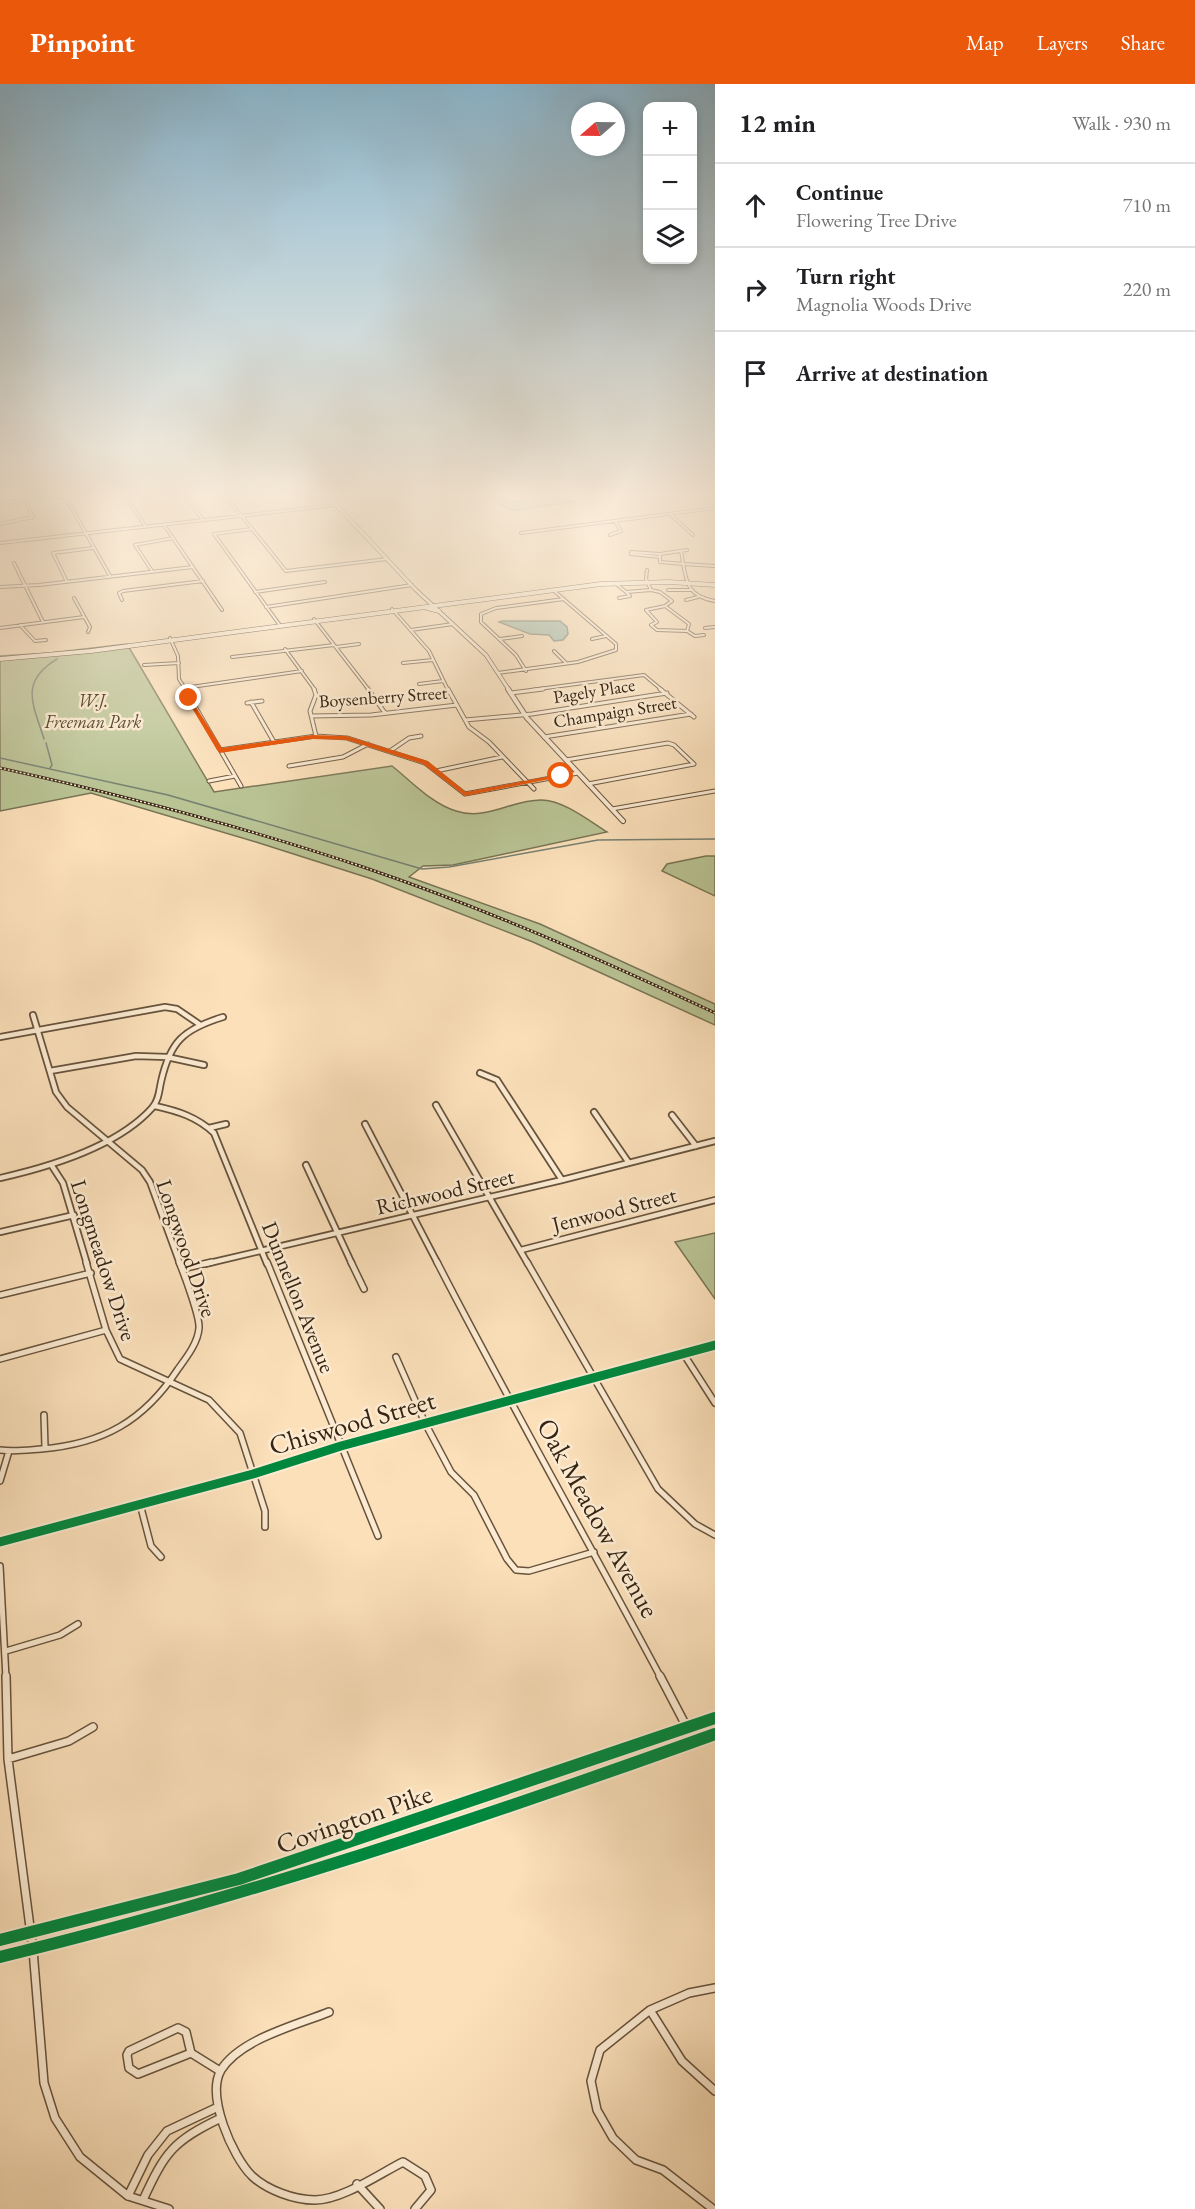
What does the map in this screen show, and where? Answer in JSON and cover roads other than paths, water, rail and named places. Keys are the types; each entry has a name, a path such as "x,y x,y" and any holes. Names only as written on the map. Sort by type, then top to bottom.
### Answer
{"main road":[{"path":"0,658 171,640 516,593"},
{"path":"393,610 521,593"},
{"path":"420,608 441,613 447,604"},
{"path":"171,640 315,621"},
{"name":"Covington Pike","path":"0,1940 261,1872 715,1718"},
{"name":"Covington Pike","path":"0,1958 249,1892 715,1734"}],"street":[{"path":"29,593 43,622"},
{"path":"119,593 122,600"},
{"path":"210,593 222,610"},
{"path":"256,593 279,624"},
{"path":"266,607 358,593"},
{"path":"420,593 486,656 525,715 623,821"},
{"path":"498,673 526,671 606,656 617,648 616,644 557,593"},
{"path":"619,598 630,596 627,593"},
{"path":"658,593 672,600 664,606 646,610 657,622 651,626 657,630 687,630 695,636 704,635"},
{"path":"694,593 698,597"},
{"path":"686,600 698,597 715,601"},
{"path":"74,598 90,628 88,632"},
{"path":"526,671 516,655 481,622 481,614 496,608 564,599"},
{"path":"514,606 517,610"},
{"path":"664,606 689,624 687,630"},
{"path":"393,610 429,649 443,681 472,730 489,742 534,789"},
{"path":"0,628 84,616"},
{"path":"315,621 385,713"},
{"path":"411,630 453,624"},
{"path":"20,625 34,640 46,640"},
{"path":"705,628 715,627"},
{"path":"500,639 522,636"},
{"path":"592,639 606,636"},
{"path":"171,640 178,653 178,675 184,688 241,786"},
{"path":"231,657 285,649 359,644"},
{"path":"285,649 316,693 310,708 316,736"},
{"path":"554,651 566,663"},
{"path":"403,663 433,660"},
{"path":"144,665 178,663"},
{"path":"184,688 302,671"},
{"path":"511,693 644,675 667,693"},
{"path":"419,684 443,681"},
{"name":"Pagely Place","path":"465,720 525,715 667,693"},
{"name":"Champaign Street","path":"544,737 692,715 667,693"},
{"path":"262,701 249,703 274,742"},
{"name":"Boysenberry Street","path":"311,716 385,713 457,705"},
{"path":"220,750 316,736 347,738 423,762 465,794 578,773"},
{"path":"390,751 409,738 421,736"},
{"path":"289,766 343,757 368,744"},
{"path":"566,760 671,744 693,765 588,784"},
{"path":"436,771 502,757"},
{"path":"209,781 235,776"},
{"path":"612,809 715,791"},
{"path":"0,1037 165,1007 177,1009 199,1024"},
{"name":"Longwood Drive","path":"0,1450 65,1447 95,1439 124,1426 149,1407 170,1382 191,1350 199,1328 182,1269 150,1182 142,1170 68,1107 56,1092 33,1015"},
{"path":"0,1178 52,1166 142,1118 155,1106 167,1057 175,1042 199,1024 223,1017"},
{"path":"50,1071 113,1059 167,1057 204,1065"},
{"path":"480,1073 497,1080 562,1180"},
{"path":"436,1105 658,1489 695,1524 715,1535"},
{"name":"Dunnellon Avenue","path":"155,1106 182,1111 202,1121 214,1133 378,1536"},
{"path":"594,1112 629,1163"},
{"path":"672,1115 696,1146"},
{"path":"209,1128 226,1124"},
{"name":"Oak Meadow Avenue","path":"365,1124 509,1401 594,1552 694,1742"},
{"name":"Richwood Street","path":"182,1269 489,1198 715,1142"},
{"path":"306,1165 364,1289"},
{"name":"Longmeadow Drive","path":"52,1166 63,1184 74,1215 106,1330 120,1359 209,1400 240,1433 265,1511 265,1527"},
{"name":"Jenwood Street","path":"520,1250 715,1200"},
{"path":"0,1232 74,1215"},
{"path":"0,1295 91,1273"},
{"path":"0,1359 106,1330"},
{"name":"Chiswood Street","path":"0,1542 254,1474 341,1446 715,1345"},
{"path":"683,1353 715,1402"},
{"path":"396,1357 425,1423 451,1473 474,1495 507,1559 516,1570 530,1571 594,1552"},
{"path":"44,1415 45,1447"},
{"path":"0,1480 9,1451"},
{"path":"140,1504 151,1546 161,1557"},
{"path":"0,1566 6,1651 8,1759 33,1950 44,2083 55,2118 80,2157 128,2196 169,2209"},
{"path":"6,1651 60,1635 78,1624"},
{"path":"8,1759 69,1741 93,1727"},
{"path":"713,2209 663,2170 636,2160 613,2138 597,2110 591,2080 600,2050 650,2010 689,1993 715,1988"},
{"path":"650,2010 682,2061 715,2091"},
{"path":"329,2012 240,2051 220,2071 216,2086 218,2107 233,2148 253,2176 285,2194 302,2199 320,2200 403,2162 425,2176 431,2190 415,2209"},
{"path":"191,2053 138,2074 129,2068 127,2055 129,2051 178,2028 186,2032 191,2053 220,2071"},
{"path":"128,2196 148,2155 167,2132 218,2107"},
{"path":"143,2200 170,2147 186,2134 221,2118"},
{"path":"357,2184 380,2209"}],"waterway":[{"path":"44,739 33,704 33,685 37,676 57,659"},
{"path":"46,743 52,765 50,768"},
{"path":"0,758 168,795 422,869 449,867 598,840 715,839"}],"railway":[{"path":"0,768 183,813 273,838 363,867 541,935 715,1013"}],"park label":[{"name":"W.J. Freeman Park","path":"93,711"}]}
